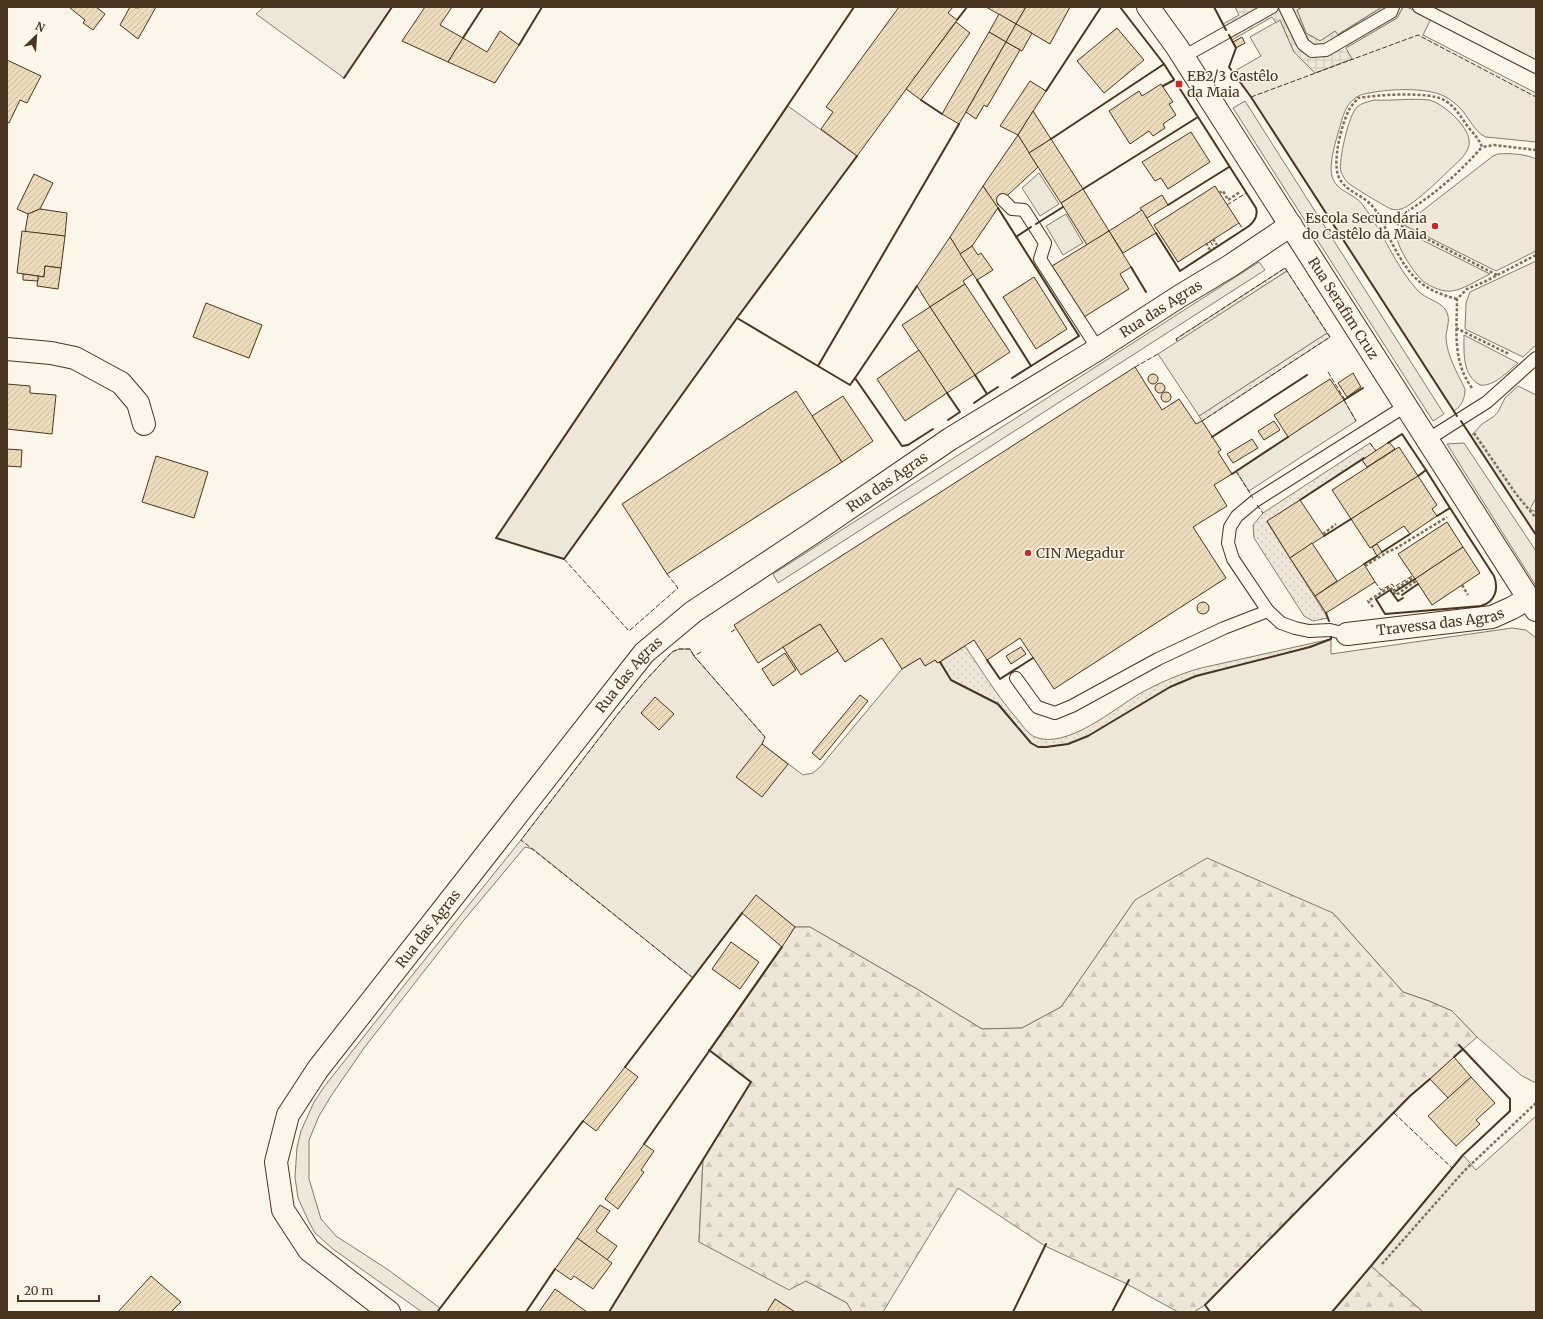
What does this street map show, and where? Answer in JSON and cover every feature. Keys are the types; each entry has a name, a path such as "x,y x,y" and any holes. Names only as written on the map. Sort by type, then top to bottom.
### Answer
{"street":[{"name":"Rua Serafim Cruz","path":"1148,7 1183,57 1532,604"},
{"name":"Rua das Agras","path":"389,1312 309,1250 283,1210 276,1162 288,1115 318,1069 644,653 693,612 950,439 1098,350 1180,296 1230,266 1291,225"},
{"path":"7,349 50,353 75,358 121,383 138,403 144,424"},
{"name":"Travessa das Agras","path":"1347,634 1492,617 1512,608 1532,604"}],"lane":[{"path":"1183,57 1272,7"},
{"path":"1285,7 1303,44 1312,51 1326,50 1391,12 1393,7"},
{"path":"1419,7 1536,67"},
{"path":"1003,200 1012,209 1024,210 1034,225 1045,244 1040,260 1098,350"},
{"path":"1427,440 1487,402 1532,361"},
{"path":"1347,634 1330,630 1309,631 1281,623 1268,611 1233,559 1228,543 1230,527 1237,516 1255,501 1406,406"},
{"path":"1016,678 1037,706 1055,713 1072,706 1158,659 1224,628 1268,611"}],"path":[{"path":"1457,299 1439,294 1425,287 1414,277 1393,244 1385,224 1373,206 1346,187 1338,177 1335,162 1343,126 1349,109 1358,98 1374,96 1418,95 1444,99 1455,108 1479,139 1482,147"},
{"path":"1385,224 1418,205 1441,187 1462,170 1482,147 1494,145 1536,150"},
{"path":"1220,193 1223,191 1228,200 1244,190"},
{"path":"1391,221 1497,275"},
{"path":"1487,402 1471,387 1459,359 1455,337 1457,299 1467,289 1536,255"},
{"path":"1456,328 1532,361"},
{"path":"1464,417 1498,469 1536,518"},
{"path":"1365,566 1468,504"},
{"path":"1322,534 1336,524"},
{"path":"1393,591 1414,577"},
{"path":"1396,595 1416,582"},
{"path":"1382,1264 1464,1171 1536,1103"}],"green space":[{"path":"264,7 392,7 344,78 256,14"},
{"path":"1302,7 1382,7 1337,35 1335,32 1320,41 1306,33 1297,10"},
{"path":"1403,7 1407,7 1431,19 1423,35 1536,93 1536,142 1486,137 1476,129 1461,109 1446,97 1427,91 1407,90 1369,93 1358,96 1347,107 1335,143 1331,173 1335,183 1362,204 1376,225 1402,271 1418,291 1424,296 1440,304 1447,313 1448,320 1446,338 1448,351 1465,389 1462,402 1454,411 1251,97 1233,72 1261,56 1250,37 1280,20 1294,52 1352,59 1345,48 1397,18"},
{"path":"1432,7 1536,7 1536,60"},
{"path":"1422,99 1435,102 1448,110 1460,122 1468,134 1468,148 1461,159 1423,195 1400,209 1391,209 1361,192 1347,182 1341,172 1340,166 1343,148 1354,111 1360,104 1374,100"},
{"path":"788,106 857,156 737,318 564,559 496,538"},
{"path":"1498,154 1517,154 1536,159 1536,251 1496,271 1404,225 1493,156"},
{"path":"1400,229 1490,274 1457,290 1444,291 1432,287 1420,279 1400,248 1397,237"},
{"path":"1536,261 1536,345 1523,357 1465,329 1466,303 1470,292"},
{"path":"1285,268 1287,271 1178,342 1176,339"},
{"path":"1327,333 1330,337 1202,421 1199,416"},
{"path":"1464,335 1518,363 1496,381 1490,384 1480,385 1474,381 1467,370 1464,356"},
{"path":"1518,386 1536,395 1536,498 1530,509 1536,512 1536,535 1471,436 1482,424 1498,412 1505,398"},
{"path":"1370,443 1376,451 1267,522 1328,618 1313,621 1304,616 1254,538 1253,525 1263,513"},
{"path":"1512,628 1526,630 1536,638 1536,1083 1522,1076 1477,1037 1452,1011 1403,992 1333,913 1135,900 1061,1007 1022,1028 982,1029 917,989 810,927 795,927 756,896 693,978 533,849 525,847 464,920 364,1048 319,1116 309,1140 309,1179 321,1219 336,1236 387,1269 440,1308 437,1312 422,1312 333,1249 315,1233 309,1222 298,1198 295,1177 297,1147 301,1131 314,1102 324,1087 406,983 521,840 617,715 645,681 672,652 679,649 690,649 694,656 765,737 762,744 803,775 813,773 820,767 902,669 920,658 925,666 935,660 937,663 940,662 951,680 998,704 1031,743 1039,747 1068,744 1078,740 1170,687 1196,676 1310,647 1331,639 1331,654"},
{"path":"1331,639 1310,647 1196,676 1170,687 1088,736 1068,744 1046,747 1038,747 1031,743 997,704 951,680 940,662 965,646 997,693 1026,730 1035,737 1047,740 1061,738 1075,733 1103,718 1139,694 1185,673 1201,668"},
{"path":"1207,858 1333,913 1403,992 1452,1011 1477,1037 1410,1096 1205,1305 1194,1312 1178,1312 1127,1284 1045,1246 958,1188 883,1312 852,1312 847,1303 806,1281 789,1290 699,1242 703,1160 751,1082 709,1050 795,927 810,927 917,989 982,1029 1022,1028 1061,1007 1135,900"},
{"path":"1536,1116 1536,1312 1423,1312 1371,1266 1463,1155 1476,1170"},
{"path":"703,1160 699,1242 806,1281 847,1303 852,1312 795,1312 775,1299 767,1312 609,1312"},
{"path":"1371,1266 1423,1312 1332,1312"}],"shaded area":[{"path":"1235,7 1302,7 1297,10 1306,33 1320,41 1335,31 1338,35 1382,7 1403,7 1397,18 1346,48 1352,59 1315,73 1294,52 1280,20 1276,23 1272,17 1232,40 1223,24 1239,15"},
{"path":"1245,101 1444,414 1433,421 1233,108"},
{"path":"1039,173 1059,204 1040,216 1022,188"},
{"path":"1066,214 1083,243 1063,255 1046,226"},
{"path":"1259,262 1265,270 778,583 773,574"},
{"path":"1287,271 1327,333 1199,416 1158,354"},
{"path":"1344,400 1356,421 1249,491 1236,471"},
{"path":"1464,443 1536,551 1536,586 1447,444"}],"building":[{"path":"96,7 105,14 93,30 83,23 85,20 70,8"},
{"path":"130,7 156,7 138,39 120,25"},
{"path":"425,7 452,7 440,25 463,38 448,62 402,41"},
{"path":"899,7 953,7 948,13 957,20 857,156 821,129 833,112 826,107"},
{"path":"986,7 1026,7 1016,24"},
{"path":"1026,7 1070,7 1050,44 1016,24"},
{"path":"999,14 1016,24 1006,42 989,32"},
{"path":"956,22 970,33 921,100 906,89"},
{"path":"1016,24 1032,33 1022,51 1006,42"},
{"path":"1117,28 1144,60 1104,93 1077,61"},
{"path":"500,31 519,45 495,83 448,62 463,38 487,52"},
{"path":"989,32 1006,42 959,124 942,114"},
{"path":"1242,37 1245,43 1236,48 1233,42"},
{"path":"1006,42 1020,50 987,107 984,105 976,119 966,112"},
{"path":"7,60 41,76 27,103 20,100 9,123 7,122"},
{"path":"1030,81 1046,91 1018,135 1000,126"},
{"path":"1161,84 1173,102 1169,104 1176,115 1163,124 1165,128 1153,136 1149,131 1130,144 1109,111 1139,91 1142,96"},
{"path":"1033,111 1051,139 1029,153 1018,135"},
{"path":"1191,132 1210,162 1168,189 1161,178 1155,181 1142,162"},
{"path":"1018,135 1038,167 996,206 983,186"},
{"path":"1051,139 1083,189 1061,203 1029,153"},
{"path":"34,174 53,183 40,209 28,214 17,209"},
{"path":"983,186 998,208 972,246 960,254 950,237"},
{"path":"1215,186 1239,223 1178,262 1154,225"},
{"path":"1083,189 1109,231 1087,245 1061,203"},
{"path":"1162,195 1168,205 1147,218 1140,208"},
{"path":"40,209 67,213 65,236 25,232 28,214"},
{"path":"1142,210 1156,233 1123,253 1109,231"},
{"path":"22,231 65,236 61,268 45,266 44,277 17,273"},
{"path":"1109,231 1131,267 1120,274 1129,289 1084,317 1052,266"},
{"path":"950,237 973,274 963,281 965,284 930,307 917,286"},
{"path":"972,246 978,255 981,253 993,270 977,280 960,254"},
{"path":"45,266 61,268 58,289 37,286 38,276 44,277"},
{"path":"23,274 38,276 38,281 23,280"},
{"path":"1034,277 1067,329 1036,349 1003,297"},
{"path":"965,284 1010,352 975,375 930,307"},
{"path":"206,303 262,325 249,358 193,337"},
{"path":"930,307 975,375 947,393 902,325"},
{"path":"919,350 947,393 905,421 877,379"},
{"name":"CIN Megadur","path":"1135,367 1162,410 1179,399 1196,424 1202,421 1221,450 1218,452 1232,474 1214,485 1227,506 1193,527 1226,578 1054,689 1020,638 987,660 974,640 938,663 935,660 925,666 920,658 902,669 882,638 845,662 820,624 758,663 734,625"},
{"path":"1353,373 1361,387 1347,397 1338,383"},
{"path":"1151,374 1155,374 1157,375 1157,383 1151,384 1148,381 1148,377"},
{"path":"1330,379 1344,400 1288,437 1274,415"},
{"path":"1158,383 1162,383 1164,384 1164,392 1158,393 1155,390 1155,386"},
{"path":"7,384 30,386 30,393 56,395 52,434 7,429"},
{"path":"796,391 842,462 667,574 622,504"},
{"path":"1164,392 1168,392 1170,393 1170,401 1164,402 1161,399 1161,395"},
{"path":"843,396 873,441 842,462 812,416"},
{"path":"1274,421 1280,430 1264,440 1258,431"},
{"path":"1252,439 1258,448 1233,463 1227,454"},
{"path":"1389,442 1395,449 1367,467 1362,460"},
{"path":"1399,447 1418,476 1351,519 1332,490"},
{"path":"7,449 22,450 21,467 7,466"},
{"path":"156,456 208,472 194,518 142,502"},
{"path":"1418,476 1437,505 1432,509 1437,516 1410,534 1404,526 1370,548 1351,519"},
{"path":"1300,500 1324,536 1290,558 1267,521"},
{"path":"1447,522 1463,547 1415,579 1398,554"},
{"path":"1312,543 1337,581 1315,596 1290,558"},
{"path":"1377,544 1382,552 1377,556 1372,547"},
{"path":"1463,547 1480,573 1432,605 1415,579"},
{"path":"1364,564 1375,582 1326,613 1315,596"},
{"path":"1201,602 1205,602 1209,608 1205,614 1201,614 1197,610 1197,606"},
{"path":"820,624 838,651 801,675 783,647"},
{"path":"1021,647 1026,654 1011,664 1006,656"},
{"path":"785,653 796,670 773,686 762,669"},
{"path":"860,695 868,701 820,760 812,753"},
{"path":"655,697 674,714 659,730 641,713"},
{"path":"762,744 788,764 762,797 736,777"},
{"path":"756,895 795,927 782,947 742,913"},
{"path":"731,942 759,962 740,989 712,969"},
{"path":"1454,1057 1471,1077 1448,1098 1430,1079"},
{"path":"625,1067 638,1077 596,1131 583,1121"},
{"path":"1471,1077 1495,1103 1476,1120 1480,1124 1456,1146 1428,1116"},
{"path":"644,1144 654,1151 641,1170 644,1172 618,1209 605,1199"},
{"path":"600,1205 610,1211 596,1231 617,1246 607,1260 577,1238"},
{"path":"577,1238 612,1263 593,1289 574,1276 571,1280 555,1269"},
{"path":"151,1276 181,1302 171,1312 118,1312"},
{"path":"555,1289 587,1312 539,1312"},
{"path":"775,1299 795,1312 767,1312"}],"fence":[{"path":"1251,97 1418,35 1536,97"},
{"path":"1227,205 1246,193"},
{"path":"1239,223 1243,230"},
{"path":"1210,241 1215,249"},
{"path":"1177,341 1176,339 1285,268 1330,337 1202,421"},
{"path":"1135,367 1158,354"},
{"path":"1328,372 1345,400"},
{"path":"1344,400 1356,421"},
{"path":"1370,443 1376,451"},
{"path":"1236,471 1253,498"},
{"path":"1257,505 1263,513"},
{"path":"564,559 629,631 678,588 667,574"},
{"path":"1375,582 1381,590 1392,584 1394,587 1412,576"},
{"path":"731,632 736,629"},
{"path":"693,978 521,840 617,715 645,681 672,652 679,649 690,649 694,656"},
{"path":"701,652 694,656 765,737 762,744"},
{"path":"1394,1113 1452,1168"}],"wall":[{"path":"344,78 392,7"},
{"path":"463,38 483,7"},
{"path":"519,45 542,7"},
{"path":"854,7 496,538 564,559 737,318 857,156"},
{"path":"957,20 967,7"},
{"path":"1046,91 1101,7"},
{"path":"1051,139 1164,64 1120,7"},
{"path":"1214,7 1226,30"},
{"path":"1229,35 1236,48 1229,67 1251,97 1457,416"},
{"path":"1083,189 1198,117 1164,64"},
{"path":"1163,86 1174,80"},
{"path":"921,100 942,114"},
{"path":"1156,233 1180,271 1249,226 1256,218 1256,208 1198,117"},
{"path":"818,366 959,124"},
{"path":"1168,205 1229,167"},
{"path":"1036,224 1063,207"},
{"path":"977,280 1031,366 1079,336 998,208"},
{"path":"1016,237 1031,227"},
{"path":"1131,267 1146,292"},
{"path":"917,286 855,378 902,446 908,445 933,429"},
{"path":"737,318 850,385 855,378"},
{"path":"1012,378 1031,366"},
{"path":"975,375 987,394 998,387"},
{"path":"1212,437 1307,375"},
{"path":"1344,400 1363,388"},
{"path":"947,393 960,412 948,420"},
{"path":"974,403 987,394"},
{"path":"1461,421 1536,535"},
{"path":"1388,443 1402,434 1426,470 1418,476"},
{"path":"1232,474 1288,437"},
{"path":"1300,500 1364,458"},
{"path":"1426,470 1450,508 1437,516"},
{"path":"1403,598 1398,601 1390,590 1376,599 1385,614 1481,606 1493,598 1496,590 1494,576 1450,508"},
{"path":"1324,536 1351,519"},
{"path":"1382,552 1410,534"},
{"path":"1364,564 1377,556"},
{"path":"1396,591 1415,579"},
{"path":"1402,595 1418,584"},
{"path":"1326,613 1329,621"},
{"path":"940,662 951,680 998,704 1031,743 1038,747 1046,747 1068,744 1088,736 1170,687 1196,676 1310,647 1331,639 1331,637"},
{"path":"987,660 1000,679 1033,658"},
{"path":"625,1067 742,913"},
{"path":"644,1144 782,947"},
{"path":"1332,1312 1463,1155 1510,1111 1510,1099 1459,1045"},
{"path":"1454,1057 1463,1049"},
{"path":"609,1312 751,1082 709,1050"},
{"path":"1210,1312 1205,1305 1410,1096 1430,1079"},
{"path":"439,1312 438,1311 583,1121"},
{"path":"1013,1312 1046,1244"},
{"path":"526,1312 555,1269"},
{"path":"1112,1312 1129,1280"}],"place":[{"name":"EB2/3 Castêlo da Maia","path":"1179,84"},
{"name":"Escola Secundária do Castêlo da Maia","path":"1435,226"},
{"name":"CIN Megadur","path":"1028,553"}]}
